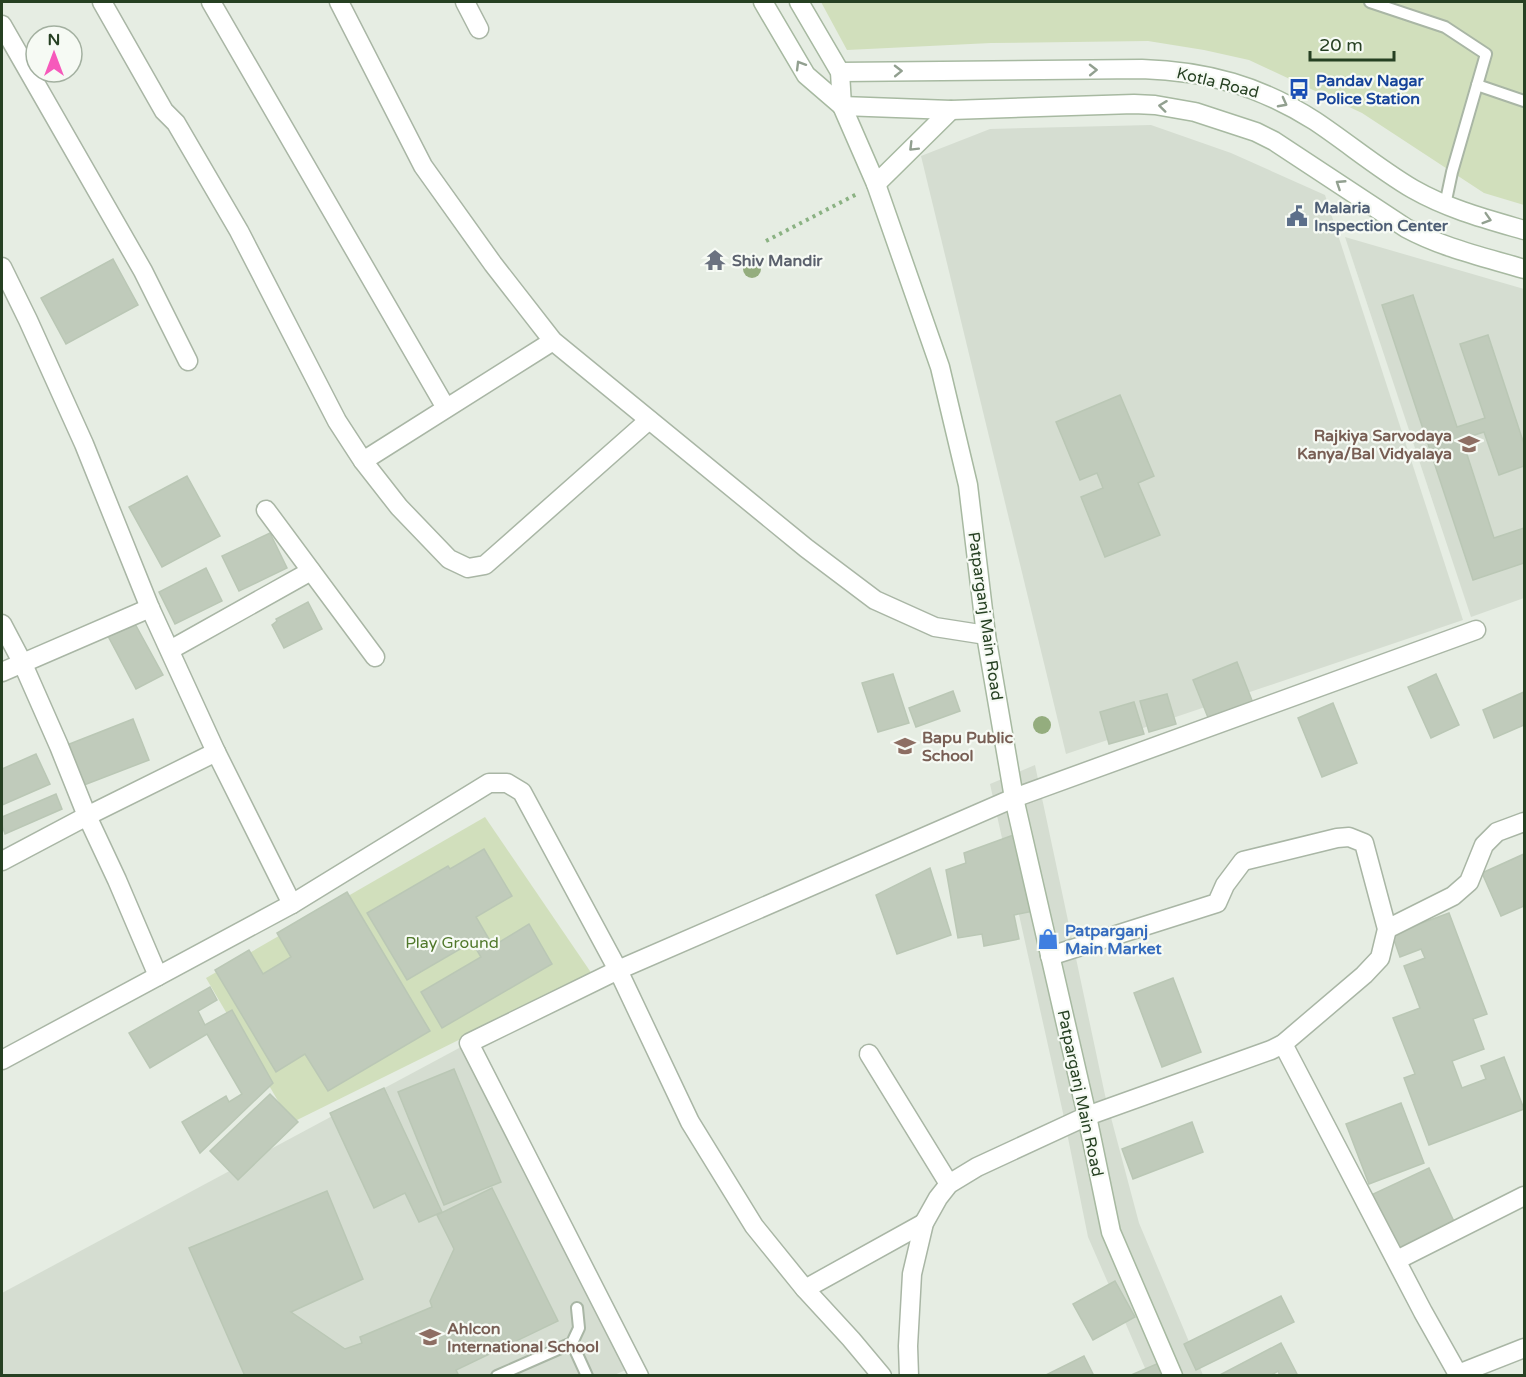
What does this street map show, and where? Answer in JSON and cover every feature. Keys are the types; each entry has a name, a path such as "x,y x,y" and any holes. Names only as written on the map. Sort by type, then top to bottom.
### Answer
{"street":[{"path":"102,2 164,111 176,123 239,231 337,421 363,461 399,507 448,560 468,568 485,565 649,420"},
{"path":"211,2 446,408"},
{"path":"339,2 423,166 493,264 553,341 806,548 875,600 936,627 986,635"},
{"path":"465,2 478,28"},
{"path":"763,2 806,75 842,106"},
{"path":"799,2 840,72 842,106"},
{"path":"2,25 142,271 188,361"},
{"name":"Kotla Road","path":"840,72 1142,69 1183,72 1209,77 1266,94 1292,107 1411,188 1445,205 1524,230"},
{"name":"Kotla Road","path":"842,106 951,110 1134,104 1165,106 1205,114 1274,141 1406,228 1424,237 1442,245 1524,269"},
{"name":"Patparganj Main Road","path":"842,106 876,184 940,367 968,485 986,635 1014,798 1087,1116 1111,1232 1173,1376"},
{"path":"876,184 951,110"},
{"path":"2,267 84,444 150,608 216,752 292,904"},
{"path":"363,461 553,341"},
{"path":"266,510 375,657"},
{"path":"170,650 311,571"},
{"path":"2,672 150,608"},
{"path":"2,624 22,662 158,976"},
{"path":"639,1376 469,1043 618,970 1014,798 1476,630"},
{"path":"2,861 216,752"},
{"path":"2,1060 292,904 489,783 507,783 522,792 618,970 690,1122 754,1226 805,1289 882,1376"},
{"path":"1387,929 1453,896 1469,882 1484,845 1497,832 1524,822"},
{"path":"909,1376 908,1346 912,1274 924,1223 938,1197 949,1184 977,1167 1087,1116 1283,1044 1364,975 1380,958 1387,929 1364,843 1349,837 1243,861 1225,885 1217,903 1050,956"},
{"path":"1283,1044 1458,1375 1524,1348"},
{"path":"869,1054 949,1184"},
{"path":"1396,1260 1524,1196"},
{"path":"805,1289 924,1223"}],"lane":[{"path":"1370,2 1445,27 1486,54 1452,172 1445,205"},
{"path":"1477,85 1524,101"},
{"path":"497,1376 572,1343 579,1328 577,1308"},
{"path":"572,1343 587,1376"}],"path":[{"path":"766,241 876,184"}],"shaded area":[{"path":"1151,125 1231,153 1325,195 1463,620 1066,754 921,156 990,129"},
{"name":"Rajkiya Sarvodaya Kanya/Bal Vidyalaya","path":"1345,237 1524,289 1524,598 1471,617"},
{"name":"Patparganj Main Market","path":"1035,765 1105,1095 1139,1223 1203,1375 1148,1375 1088,1237 990,784"},
{"path":"461,1047 637,1365 612,1376 2,1376 2,1293"}],"green space":[{"path":"821,2 1524,2 1524,205 1484,193 1362,113 1249,60 1148,41 991,43 847,50"},
{"name":"Play Ground","path":"485,817 592,974 291,1123 206,978"}],"building":[{"path":"113,259 138,305 66,344 41,298"},
{"path":"1413,295 1457,427 1485,418 1460,344 1488,335 1524,444 1524,466 1499,475 1484,432 1462,439 1494,538 1524,528 1524,563 1473,580 1382,305"},
{"path":"1120,395 1154,476 1138,483 1160,535 1105,557 1081,497 1103,488 1097,473 1080,480 1056,422"},
{"path":"187,476 220,536 162,567 129,507"},
{"path":"270,533 287,568 239,591 222,556"},
{"path":"206,568 222,601 175,624 159,592"},
{"path":"308,602 322,629 284,648 272,625 277,621 276,619"},
{"path":"134,622 163,675 136,689 108,636"},
{"path":"1237,662 1255,708 1211,725 1193,680"},
{"path":"893,674 909,723 878,732 862,683"},
{"path":"1436,674 1459,725 1431,738 1408,687"},
{"path":"953,691 960,711 916,727 909,708"},
{"path":"1524,692 1524,725 1494,738 1483,710"},
{"path":"1167,694 1176,724 1149,732 1140,701"},
{"path":"1134,702 1144,734 1109,744 1100,712"},
{"path":"1333,703 1357,763 1322,777 1298,718"},
{"path":"133,719 149,760 84,785 67,745"},
{"path":"36,754 50,784 2,805 2,769"},
{"path":"56,794 62,809 5,834 2,817"},
{"path":"1019,833 1034,911 1014,915 1019,939 984,946 982,934 958,938 946,870 966,863 964,853"},
{"path":"484,849 512,896 476,917 493,946 529,924 552,964 442,1028 421,992 481,957 472,942 407,980 367,913 448,866 450,869"},
{"path":"1524,854 1524,906 1501,916 1482,873"},
{"path":"930,868 951,935 897,954 876,895"},
{"path":"347,892 430,1031 328,1091 305,1054 276,1072 215,970 249,950 263,974 291,957 277,933"},
{"path":"1449,913 1487,1014 1473,1019 1484,1049 1452,1061 1462,1088 1486,1079 1481,1066 1504,1057 1524,1109 1429,1145 1404,1078 1415,1074 1393,1018 1420,1008 1404,966 1425,958 1421,949 1400,957 1392,934"},
{"path":"1173,978 1201,1052 1162,1067 1134,993"},
{"path":"210,987 217,1000 198,1011 205,1025 232,1010 273,1083 200,1153 182,1122 226,1096 229,1102 242,1094 207,1034 150,1068 129,1033"},
{"path":"454,1069 501,1182 444,1205 398,1092"},
{"path":"384,1088 442,1212 419,1222 405,1193 374,1208 330,1113"},
{"path":"270,1094 298,1122 238,1180 210,1151"},
{"path":"1401,1103 1424,1163 1369,1184 1346,1124"},
{"path":"1192,1122 1203,1152 1133,1179 1122,1149"},
{"path":"1429,1168 1457,1228 1399,1254 1371,1195"},
{"path":"492,1188 558,1321 456,1370 458,1374 455,1376 245,1376 189,1248 327,1191 363,1279 291,1312 345,1349 362,1343 360,1337 432,1307 430,1301 454,1249 437,1215"},
{"path":"1115,1281 1135,1317 1093,1340 1073,1304"},
{"path":"1281,1296 1294,1322 1196,1370 1184,1344"},
{"path":"1281,1343 1298,1376 1280,1376 1278,1371 1270,1376 1218,1376"},
{"path":"1084,1356 1094,1376 1044,1376"},
{"path":"1159,1363 1165,1376 1129,1376"}],"place":[{"name":"Pandav Nagar Police Station","path":"1299,89"},
{"name":"Malaria Inspection Center","path":"1297,216"},
{"name":"Shiv Mandir","path":"715,260"},
{"name":"Rajkiya Sarvodaya Kanya/Bal Vidyalaya","path":"1469,444"},
{"name":"Bapu Public School","path":"905,746"},
{"name":"Patparganj Main Market","path":"1048,939"},
{"name":"Ahlcon International School","path":"430,1337"}]}
